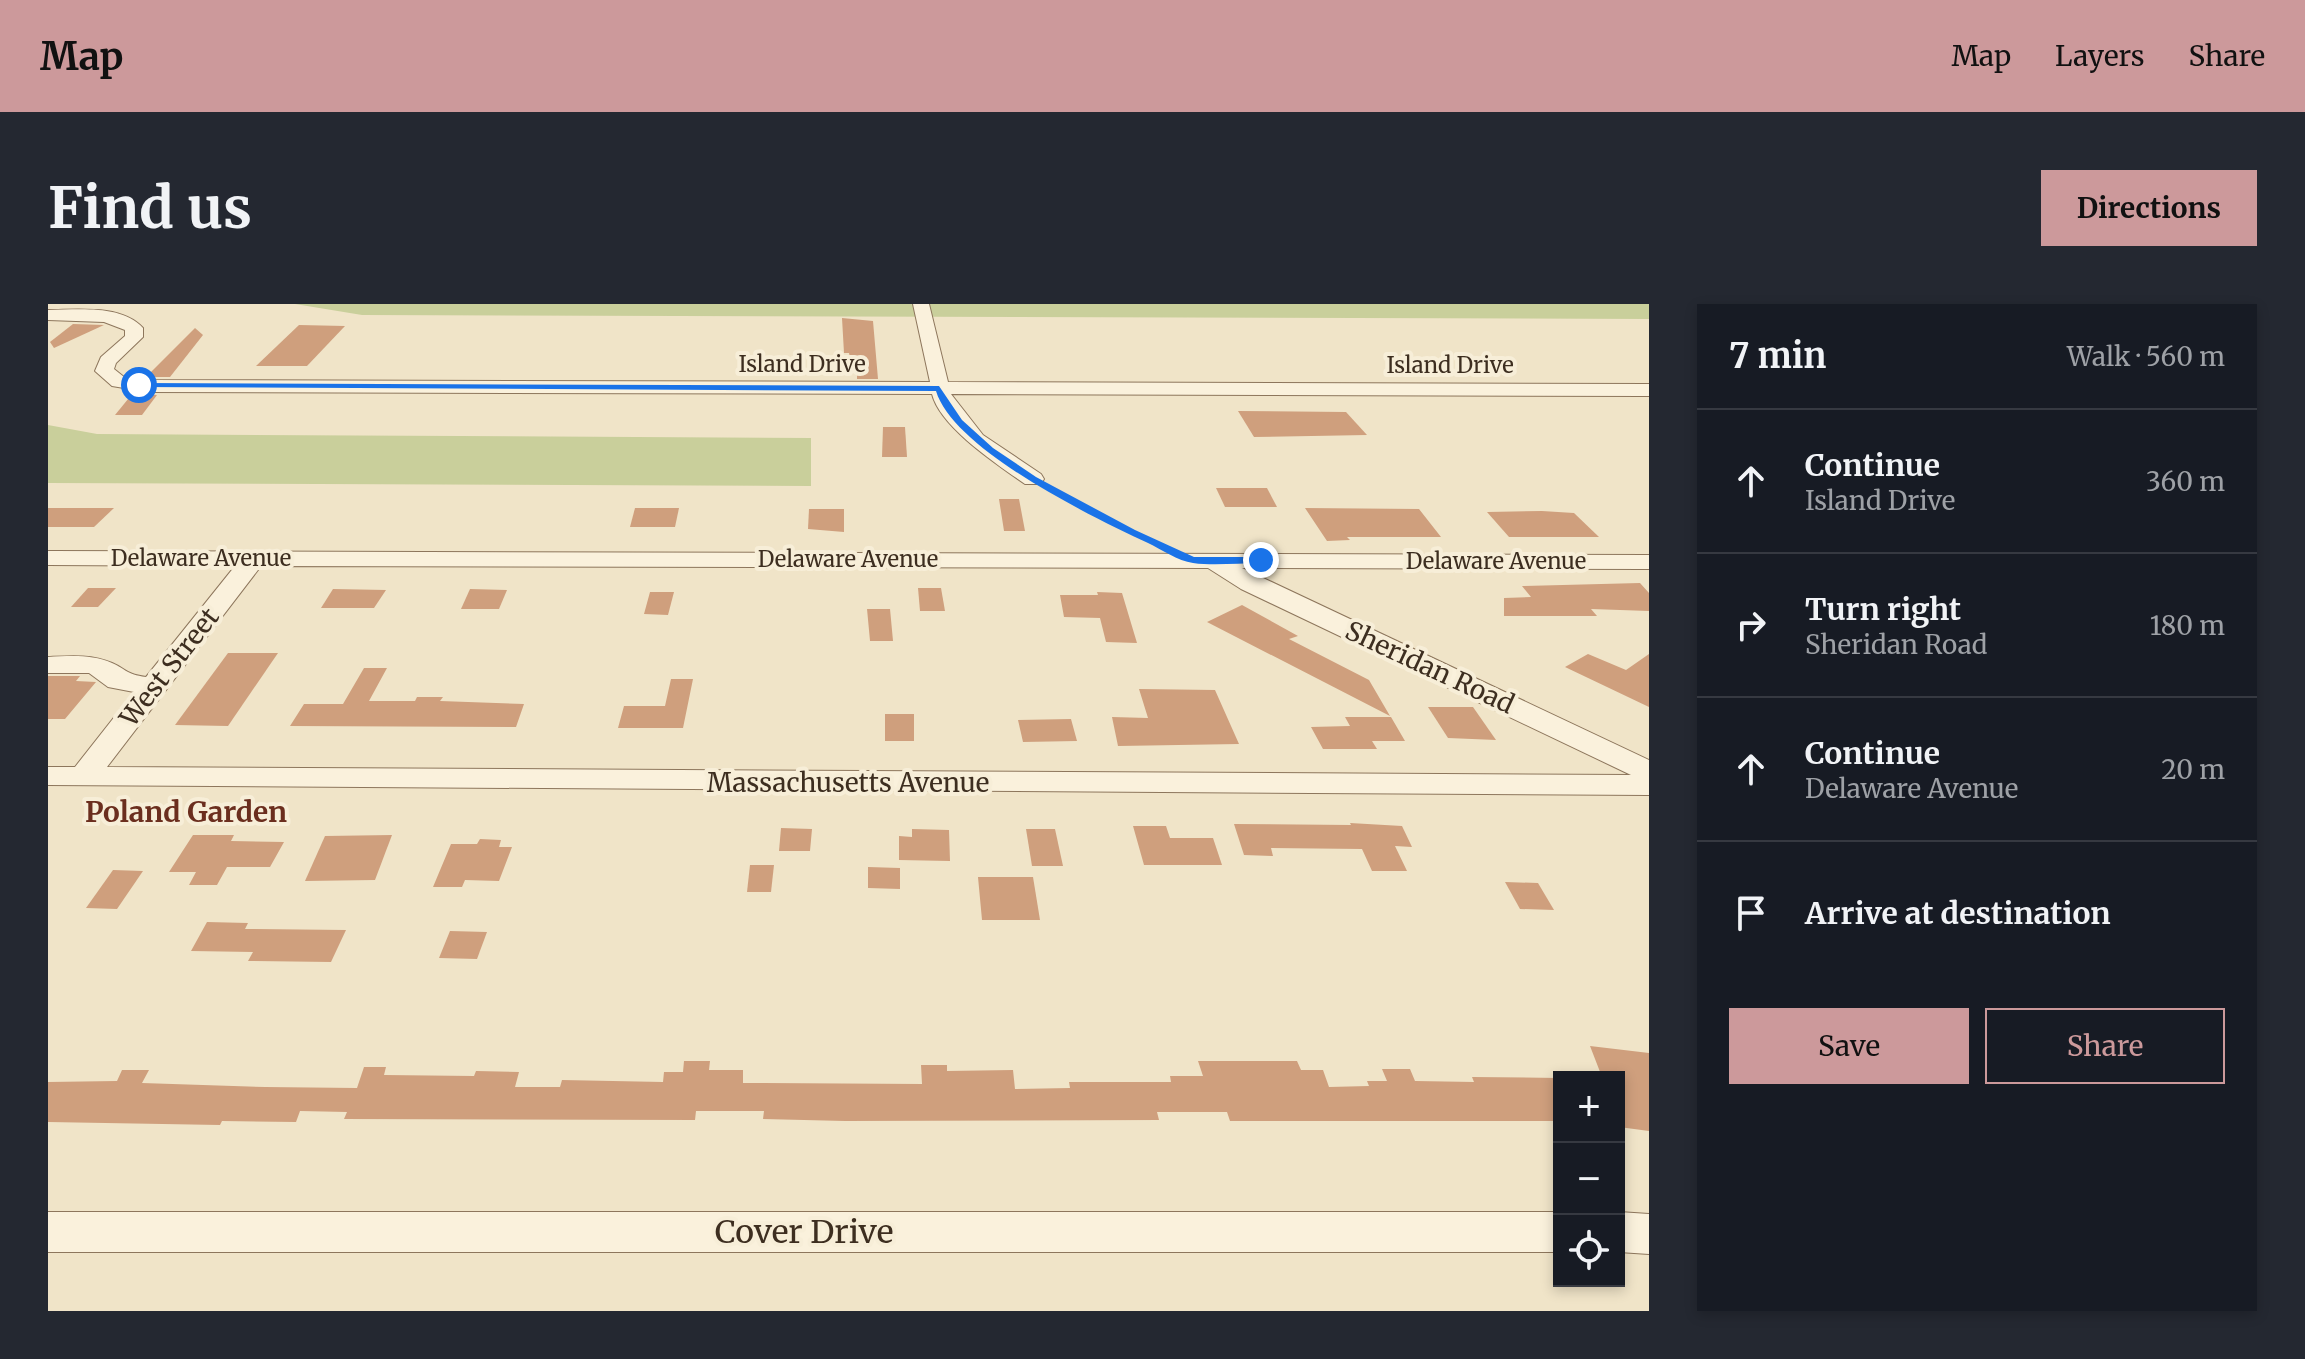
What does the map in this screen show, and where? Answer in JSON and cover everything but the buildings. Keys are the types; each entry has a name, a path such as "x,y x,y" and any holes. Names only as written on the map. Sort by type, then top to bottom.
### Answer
{"street":[{"path":"921,304 943,400 976,439 1033,479"},
{"name":"Island Drive","path":"48,315 110,319 130,324 134,328 134,337 107,361 104,371 119,382 139,385 1649,390"},
{"name":"Delaware Avenue","path":"48,558 1649,562"},
{"name":"West Street","path":"84,776 254,558"},
{"name":"Sheridan Road","path":"1203,560 1649,772"},
{"path":"48,665 89,664 111,672 118,681 153,687"},
{"name":"Massachusetts Avenue","path":"48,776 1649,785"},
{"name":"Cover Drive","path":"48,1232 1553,1232"},
{"path":"1625,1232 1649,1234"}],"path":[{"path":"1033,479 1132,532 1203,560"}],"green space":[{"path":"295,304 1649,304 1649,319 362,315"},
{"path":"48,425 97,434 811,438 811,486 48,483"}],"district":[{"name":"Poland Garden","path":"186,812"}],"route":[{"path":"139,385 939,388 943,400 959,422 990,450 1033,479 1132,532 1192,560 1261,560"}]}
